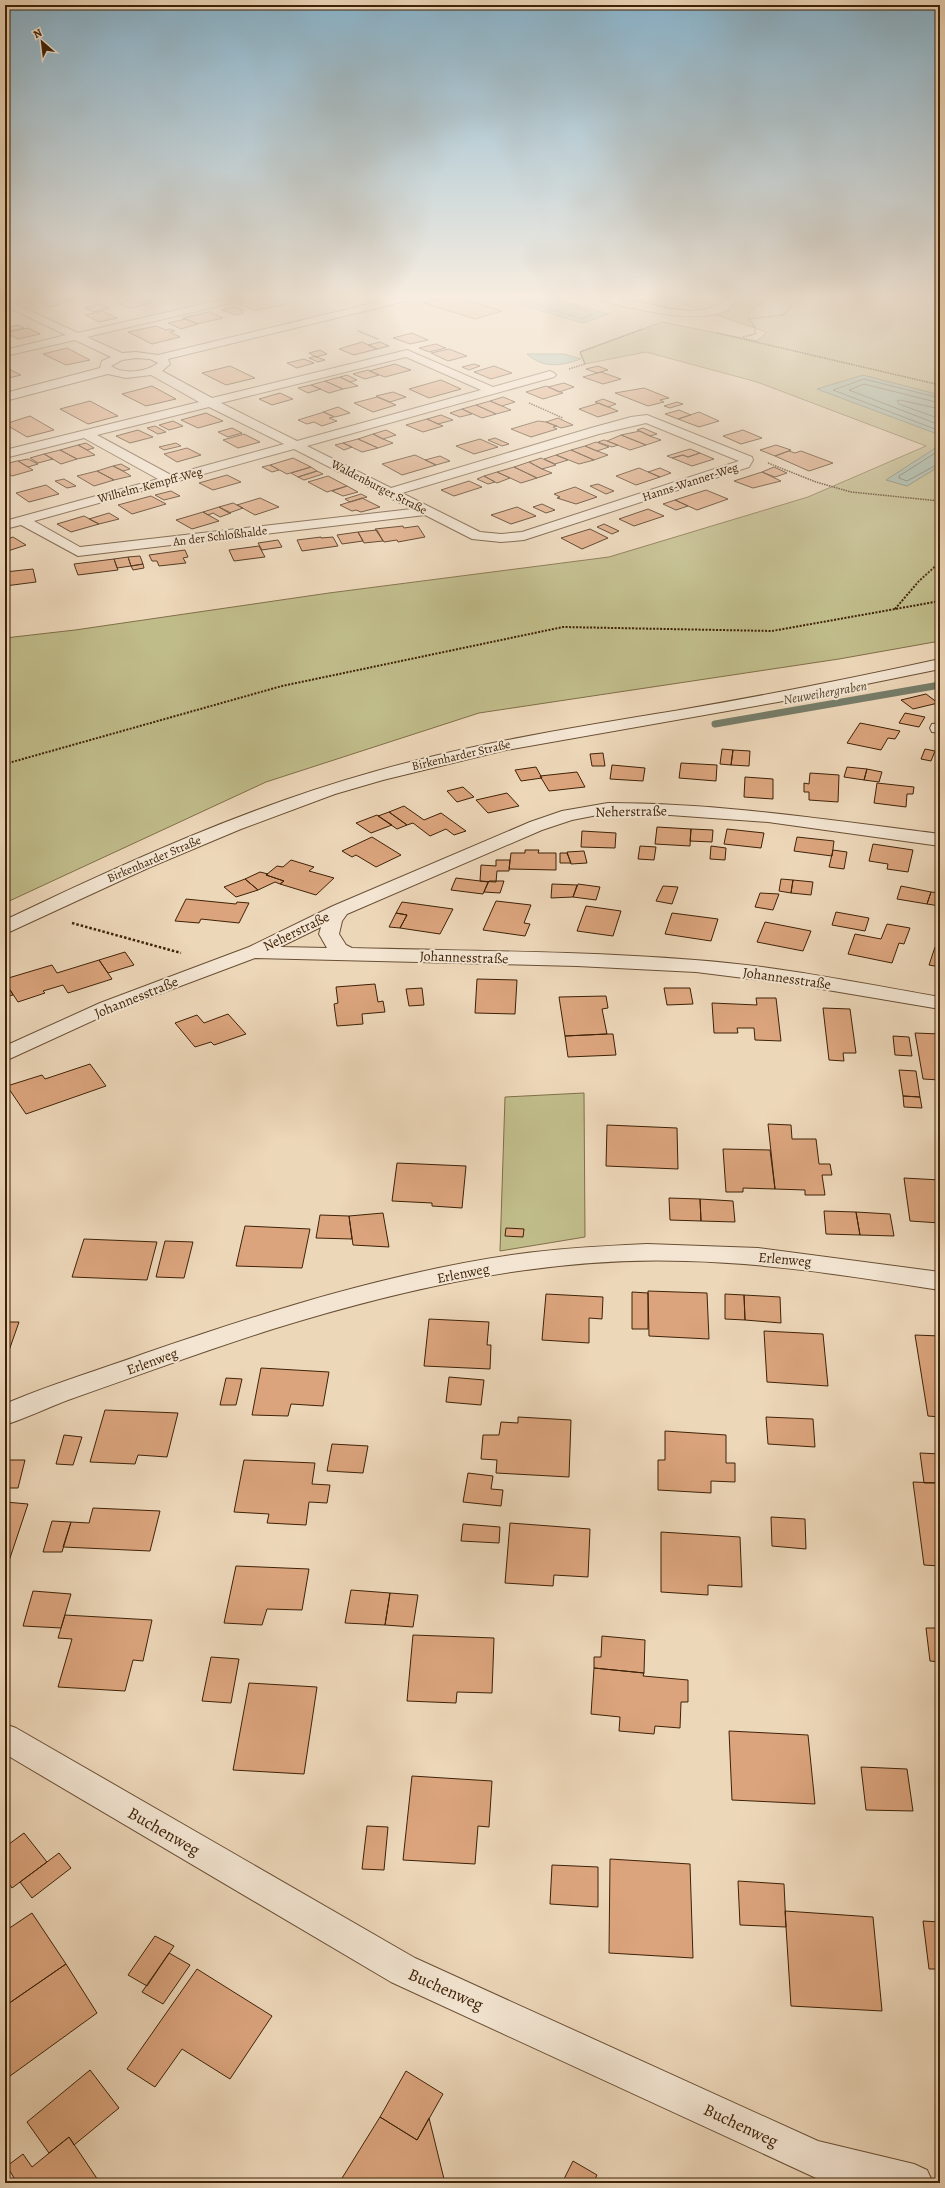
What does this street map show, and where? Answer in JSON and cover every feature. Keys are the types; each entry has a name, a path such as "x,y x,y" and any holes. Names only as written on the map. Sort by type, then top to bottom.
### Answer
{"street":[{"name":"Waldenburger Straße","path":"206,400 477,536"},
{"path":"5,454 217,400"},
{"name":"Wilhelm-Kempff-Weg","path":"5,525 458,400"},
{"name":"Hanns-Wanner-Weg","path":"391,492 595,431 631,421 648,419 747,460 744,464 524,536 501,538 477,536"},
{"path":"86,434 170,480"},
{"name":"An der Schloßhalde","path":"22,520 78,552 426,511"},
{"name":"Birkenharder Straße","path":"5,928 121,873 220,831 315,795 377,776 511,743 731,706 940,664"},
{"name":"Neherstraße","path":"253,952 340,910 536,826 568,815 608,808 642,808 768,817 940,840"},
{"name":"Neherstraße","path":"340,910 332,921 329,934 338,949 347,954"},
{"name":"Johannesstraße","path":"5,1054 107,1008 253,952 696,966 800,979 940,1003"},
{"name":"Erlenweg","path":"5,1415 195,1346 294,1313 452,1274 548,1258 647,1252 732,1254 816,1261 940,1281"},
{"name":"Buchenweg","path":"5,1738 403,1970 816,2159 914,2183"}],"path":[{"path":"519,400 595,431"},
{"path":"747,460 764,462 816,482 850,492 940,501"},
{"path":"894,610 919,581 940,562"},
{"path":"5,764 282,686 563,627 772,632 940,601"},
{"path":"35,913 221,964"}],"shaded area":[{"path":"805,400 940,400 940,641 839,659 479,713 266,782 5,903 5,638 75,630 329,593 609,557 808,497 926,446"},
{"path":"584,1093 585,1237 500,1251 505,1097"}],"water":[{"path":"847,400 940,400 940,435"},
{"path":"940,445 940,466 907,486 886,480"}],"building":[{"path":"134,400 171,400 146,406"},
{"path":"261,400 289,400 272,405"},
{"path":"365,400 384,400 396,405 373,412 354,403"},
{"path":"510,400 515,402 502,406 490,401"},
{"path":"606,400 616,404 608,407 595,402"},
{"path":"633,400 660,400 664,402 648,406"},
{"path":"90,401 118,416 88,424 60,409"},
{"path":"490,401 511,410 496,414 476,405"},
{"path":"677,402 683,404 670,408 664,406"},
{"path":"599,403 618,411 598,417 579,409"},
{"path":"476,405 496,414 482,418 462,409"},
{"path":"338,407 350,413 335,417 323,412"},
{"path":"462,409 472,414 460,417 450,413"},
{"path":"679,410 691,415 678,419 665,414"},
{"path":"324,412 334,417 329,418 337,421 322,426 314,422 307,424 298,420"},
{"path":"699,412 719,421 699,427 678,419"},
{"path":"206,413 223,421 198,428 181,420"},
{"path":"441,415 453,420 438,424 427,419"},
{"path":"30,416 54,430 27,437 5,424"},
{"path":"558,418 573,425 561,428 546,422"},
{"path":"427,419 443,426 423,432 406,425"},
{"path":"173,421 183,426 169,430 159,425"},
{"path":"538,421 557,426 553,427 557,429 531,437 511,429"},
{"path":"155,426 166,432 158,434 147,428"},
{"path":"232,428 242,433 228,437 218,432"},
{"path":"643,428 657,434 650,436 637,430"},
{"path":"138,430 153,437 130,443 116,436"},
{"path":"386,430 396,435 383,439 373,434"},
{"path":"743,430 762,438 741,444 723,436"},
{"path":"640,431 661,440 646,445 621,435"},
{"path":"244,434 260,442 238,448 223,440"},
{"path":"373,434 393,443 378,448 358,439"},
{"path":"621,435 646,445 630,450 607,441"},
{"path":"495,438 509,444 502,446 488,440"},
{"path":"358,439 378,448 362,452 343,443"},
{"path":"480,439 498,447 474,454 456,446"},
{"path":"604,440 618,445 612,447 598,442"},
{"path":"596,442 609,447 597,451 585,446"},
{"path":"86,443 94,448 87,450 78,445"},
{"path":"176,443 181,446 164,450 159,447"},
{"path":"343,443 352,447 344,450 335,445"},
{"path":"78,445 95,455 77,459 60,450"},
{"path":"776,445 791,450 775,456 760,450"},
{"path":"585,446 608,455 594,460 571,450"},
{"path":"187,448 201,455 177,462 164,454"},
{"path":"690,449 700,453 688,457 683,455 672,458 667,456"},
{"path":"60,450 77,459 61,464 44,454"},
{"path":"571,450 594,460 579,464 556,455"},
{"path":"789,451 795,453 801,451 833,463 809,471 775,456"},
{"path":"700,453 714,459 692,466 672,458 683,455 688,457"},
{"path":"44,454 53,459 38,463 30,458"},
{"path":"415,455 436,465 402,475 382,464"},
{"path":"556,455 568,460 555,464 544,459"},
{"path":"440,456 450,461 436,465 425,460"},
{"path":"293,458 311,467 287,474 270,465"},
{"path":"541,458 556,465 542,469 529,462"},
{"path":"28,459 38,464 28,467 18,461"},
{"path":"18,461 33,470 12,476 5,472 5,464"},
{"path":"529,462 552,473 537,478 514,467"},
{"path":"121,464 130,469 123,471 113,466"},
{"path":"270,465 279,470 272,472 262,467"},
{"path":"113,466 131,476 114,480 97,471"},
{"path":"311,467 317,471 298,477 291,473"},
{"path":"514,467 537,478 521,483 497,472"},
{"path":"774,467 787,473 775,477 762,472"},
{"path":"639,468 660,477 636,485 616,476"},
{"path":"660,468 671,473 660,477 648,472"},
{"path":"97,471 114,480 94,486 77,476"},
{"path":"317,471 323,474 304,480 298,477"},
{"path":"497,472 510,478 497,483 484,476"},
{"path":"762,472 781,481 753,488 734,481"},
{"path":"227,475 241,482 213,490 199,483"},
{"path":"328,476 347,486 327,492 308,482"},
{"path":"484,476 495,482 488,484 477,479"},
{"path":"64,479 76,486 67,488 55,481"},
{"path":"469,481 482,487 454,496 441,490"},
{"path":"598,484 614,491 606,494 590,486"},
{"path":"46,485 59,494 29,502 16,493"},
{"path":"347,486 358,492 343,496 332,491"},
{"path":"575,487 597,497 576,504 557,498 560,497 554,494"},
{"path":"706,490 728,499 697,510 675,500"},
{"path":"171,491 180,496 164,500 155,495"},
{"path":"361,494 367,497 350,502 345,499"},
{"path":"151,496 166,504 132,514 118,505"},
{"path":"260,498 279,507 255,515 237,505"},
{"path":"362,498 380,507 361,512 356,510 352,511 340,505"},
{"path":"675,500 688,506 676,510 663,504"},
{"path":"233,503 243,508 229,513 219,507"},
{"path":"542,504 555,510 546,513 533,507"},
{"path":"219,507 231,513 220,517 213,513 208,515 203,512"},
{"path":"517,507 536,516 511,524 491,515"},
{"path":"648,509 664,516 634,526 619,519"},
{"path":"203,512 219,521 192,529 176,520"},
{"path":"109,513 119,519 99,524 89,519"},
{"path":"84,516 99,524 71,532 57,524"},
{"path":"604,524 619,531 612,534 597,527"},
{"path":"403,526 404,528 418,526 425,537 398,542 397,540 384,542 375,529"},
{"path":"590,529 608,538 582,549 561,538"},
{"path":"377,530 383,541 364,543 358,532"},
{"path":"358,532 363,541 342,544 337,535"},
{"path":"13,537 26,545 5,552 5,540"},
{"path":"333,537 338,546 302,551 297,540"},
{"path":"278,540 282,547 262,550 258,543"},
{"path":"259,546 265,557 234,561 229,550"},
{"path":"185,550 188,557 183,558 186,563 159,566 157,561 152,561 149,555"},
{"path":"140,556 143,564 131,566 128,557"},
{"path":"128,557 131,566 117,568 114,559"},
{"path":"114,559 118,570 78,575 74,564"},
{"path":"143,564 144,568 133,570 131,566"},
{"path":"33,569 36,582 5,586 5,572"},
{"path":"926,694 938,703 913,709 901,700"},
{"path":"905,713 925,717 919,727 899,723"},
{"path":"860,723 900,731 895,739 888,738 881,750 847,743"},
{"path":"722,749 733,750 731,765 720,764"},
{"path":"925,749 935,751 931,761 921,759"},
{"path":"733,750 750,751 749,766 731,765"},
{"path":"603,753 605,766 592,766 590,754"},
{"path":"681,763 717,765 716,781 679,778"},
{"path":"612,765 645,768 643,781 610,779"},
{"path":"536,767 542,778 521,781 515,770"},
{"path":"847,767 867,769 864,780 844,777"},
{"path":"867,769 882,772 879,782 864,780"},
{"path":"577,772 585,787 549,791 540,776"},
{"path":"810,773 839,775 838,802 809,800 809,792 804,792 804,783 809,784"},
{"path":"745,777 773,779 773,799 744,797"},
{"path":"877,783 914,787 913,794 907,794 906,807 874,803"},
{"path":"463,787 474,797 457,802 447,791"},
{"path":"507,793 519,806 488,813 476,800"},
{"path":"404,806 424,820 441,813 466,831 454,835 446,829 430,836 413,823 407,825 389,812"},
{"path":"389,812 407,825 397,829 378,816"},
{"path":"377,815 392,825 371,833 356,823"},
{"path":"657,827 691,829 690,846 655,844"},
{"path":"691,829 713,830 712,842 690,841"},
{"path":"727,829 764,833 761,848 724,844"},
{"path":"582,831 616,833 615,848 581,847"},
{"path":"372,837 401,855 376,867 356,855 352,857 342,851"},
{"path":"797,837 834,841 832,856 794,851"},
{"path":"873,844 913,850 908,872 887,869 888,864 869,861"},
{"path":"640,846 656,847 654,860 638,859"},
{"path":"711,846 726,848 725,860 710,859"},
{"path":"525,850 539,850 538,853 556,853 556,870 509,869 511,853 525,853"},
{"path":"833,850 847,852 844,869 829,867"},
{"path":"584,851 587,863 571,864 567,852"},
{"path":"560,853 567,853 571,863 560,863"},
{"path":"291,860 314,867 309,871 334,878 316,895 280,884 284,881 266,875 277,866 283,867"},
{"path":"496,860 510,860 509,871 497,871 496,882 480,881 481,865 496,866"},
{"path":"260,872 284,881 280,884 275,882 258,890 245,879"},
{"path":"456,878 488,882 483,894 451,890"},
{"path":"245,879 258,890 236,897 224,887"},
{"path":"781,879 793,880 791,893 779,891"},
{"path":"793,880 813,882 811,895 791,893"},
{"path":"489,881 504,881 500,893 484,892"},
{"path":"552,884 577,885 573,897 551,898"},
{"path":"578,884 600,887 596,900 573,897"},
{"path":"663,886 678,887 672,904 656,901"},
{"path":"901,886 931,892 927,904 897,899"},
{"path":"931,892 940,893 940,906 927,904"},
{"path":"760,893 779,894 773,910 755,907"},
{"path":"186,899 236,904 237,902 249,903 239,923 201,919 199,923 175,921"},
{"path":"496,901 531,905 524,923 530,924 525,936 483,930"},
{"path":"402,902 453,909 440,934 400,928 407,915 396,913"},
{"path":"586,906 621,911 613,936 577,931"},
{"path":"836,912 869,918 865,931 832,925"},
{"path":"396,913 407,915 400,928 389,927"},
{"path":"672,913 718,919 711,941 665,934"},
{"path":"765,922 811,931 803,951 757,942"},
{"path":"887,924 910,928 904,944 899,943 892,963 848,954 855,934 881,939"},
{"path":"935,947 940,948 940,967 929,965"},
{"path":"125,952 134,965 108,973 99,960"},
{"path":"99,960 112,979 68,993 63,985 43,991 45,993 18,1002 5,982 5,979 52,965 57,973"},
{"path":"477,979 517,980 515,1014 475,1013"},
{"path":"5,982 13,995 5,997"},
{"path":"375,984 378,1002 383,1001 385,1012 362,1014 363,1024 337,1026 334,1004 338,1003 336,987"},
{"path":"422,988 424,1005 409,1006 406,989"},
{"path":"664,988 690,988 693,1004 667,1005"},
{"path":"606,996 608,1008 602,1009 607,1034 565,1036 559,997"},
{"path":"756,998 776,998 781,1041 755,1040 754,1028 737,1028 738,1033 714,1033 712,1003 757,1005"},
{"path":"823,1008 850,1009 856,1053 843,1053 844,1061 829,1060"},
{"path":"228,1014 246,1034 214,1045 211,1042 195,1047 175,1023 197,1015 204,1023"},
{"path":"915,1033 940,1034 940,1080 923,1079"},
{"path":"613,1034 616,1055 568,1057 565,1036"},
{"path":"893,1036 909,1037 912,1056 895,1055"},
{"path":"90,1064 106,1086 26,1114 7,1086 42,1075 45,1079"},
{"path":"899,1070 916,1071 920,1097 903,1096"},
{"path":"903,1096 920,1097 922,1108 904,1107"},
{"path":"768,1124 791,1125 792,1139 816,1139 819,1164 830,1164 832,1175 822,1175 825,1195 805,1195 805,1190 775,1189"},
{"path":"607,1125 677,1128 678,1169 606,1166"},
{"path":"723,1149 770,1150 775,1189 743,1188 743,1192 726,1192"},
{"path":"397,1163 466,1166 462,1208 432,1206 432,1203 392,1201"},
{"path":"904,1178 940,1180 940,1223 910,1221"},
{"path":"669,1198 700,1199 701,1221 670,1220"},
{"path":"700,1199 733,1201 735,1222 701,1221"},
{"path":"824,1211 856,1212 860,1235 826,1234"},
{"path":"856,1212 890,1214 894,1236 860,1235"},
{"path":"383,1213 389,1247 353,1245 349,1216"},
{"path":"320,1215 349,1216 352,1239 316,1238"},
{"path":"245,1226 310,1229 302,1268 236,1266"},
{"path":"506,1228 524,1229 523,1237 505,1236"},
{"path":"84,1239 157,1242 147,1280 72,1277"},
{"path":"165,1241 193,1242 184,1278 156,1277"},
{"path":"648,1291 707,1293 709,1339 649,1336"},
{"path":"632,1292 648,1293 648,1329 632,1329"},
{"path":"546,1294 603,1297 602,1319 589,1318 589,1343 542,1340"},
{"path":"725,1294 744,1295 745,1320 725,1319"},
{"path":"744,1295 780,1297 781,1323 745,1320"},
{"path":"429,1319 489,1322 487,1345 491,1345 490,1369 424,1366"},
{"path":"5,1322 19,1322 5,1362"},
{"path":"764,1331 823,1334 828,1386 767,1382"},
{"path":"915,1335 940,1336 940,1417 928,1416"},
{"path":"261,1368 329,1372 323,1406 291,1404 288,1416 252,1415"},
{"path":"449,1377 484,1380 481,1405 446,1402"},
{"path":"226,1378 242,1379 236,1405 220,1405"},
{"path":"105,1410 178,1413 167,1457 138,1455 135,1464 90,1462"},
{"path":"518,1417 571,1420 569,1477 496,1473 497,1460 481,1459 483,1435 499,1435 501,1422 518,1423"},
{"path":"766,1417 813,1419 815,1447 768,1444"},
{"path":"665,1431 726,1435 726,1463 735,1463 735,1482 711,1481 711,1493 658,1490 658,1460 665,1460"},
{"path":"64,1435 82,1437 73,1465 56,1464"},
{"path":"332,1444 368,1446 363,1473 327,1471"},
{"path":"920,1453 940,1454 940,1483 924,1483"},
{"path":"5,1460 25,1460 18,1488 5,1488"},
{"path":"244,1460 315,1463 312,1484 330,1485 327,1503 309,1502 306,1525 267,1523 269,1514 234,1512"},
{"path":"468,1473 493,1476 491,1489 503,1490 501,1506 463,1502"},
{"path":"913,1482 940,1483 940,1566 924,1565"},
{"path":"5,1502 28,1504 9,1561 5,1561"},
{"path":"93,1508 160,1511 150,1551 63,1547 71,1522 89,1523"},
{"path":"771,1517 805,1519 806,1549 772,1546"},
{"path":"52,1521 71,1522 62,1552 43,1552"},
{"path":"510,1523 590,1529 588,1577 554,1575 553,1586 505,1583"},
{"path":"463,1524 500,1527 499,1543 461,1541"},
{"path":"661,1532 740,1537 742,1587 708,1585 708,1595 661,1592"},
{"path":"236,1566 309,1569 302,1610 267,1609 262,1625 224,1623"},
{"path":"351,1590 390,1593 385,1625 345,1623"},
{"path":"33,1591 71,1594 61,1628 23,1626"},
{"path":"390,1593 418,1595 413,1627 385,1625"},
{"path":"65,1615 152,1620 143,1661 133,1660 125,1691 58,1687 72,1639 58,1638"},
{"path":"926,1628 940,1628 940,1662 930,1661"},
{"path":"413,1635 494,1638 492,1693 457,1692 456,1703 407,1701"},
{"path":"602,1636 645,1640 644,1673 594,1668 594,1657 601,1657"},
{"path":"211,1657 239,1659 231,1703 202,1701"},
{"path":"594,1668 644,1673 643,1676 688,1680 688,1702 681,1702 680,1728 655,1726 654,1734 619,1731 620,1717 591,1714"},
{"path":"249,1683 317,1687 304,1774 233,1770"},
{"path":"729,1731 808,1735 815,1804 732,1800"},
{"path":"861,1767 907,1769 913,1811 866,1810"},
{"path":"412,1776 492,1781 489,1827 478,1826 475,1864 403,1860"},
{"path":"367,1826 388,1827 384,1870 362,1869"},
{"path":"24,1833 47,1862 12,1888 5,1878 5,1847"},
{"path":"59,1853 71,1868 32,1898 20,1882"},
{"path":"610,1859 690,1864 693,1958 609,1953"},
{"path":"552,1865 598,1867 598,1907 550,1904"},
{"path":"738,1881 784,1884 786,1927 740,1925"},
{"path":"785,1911 873,1917 882,2011 791,2006"},
{"path":"32,1913 66,1964 5,2006 5,1931"},
{"path":"923,1921 940,1922 940,1969 929,1969"},
{"path":"155,1936 174,1946 147,1986 128,1975"},
{"path":"169,1953 190,1965 163,2004 142,1992"},
{"path":"66,1964 97,2013 10,2076 5,2068 5,2006"},
{"path":"197,1969 272,2016 230,2079 182,2049 155,2087 127,2069"},
{"path":"90,2070 119,2108 74,2145 69,2137 49,2153 27,2122"},
{"path":"406,2071 443,2094 417,2140 380,2117"},
{"path":"380,2117 417,2140 429,2118 445,2183 339,2183"},
{"path":"69,2137 100,2183 8,2183 14,2178 7,2166 23,2154 32,2167"},
{"path":"573,2161 597,2175 593,2183 562,2183"}],"waterway":[{"name":"Neuweihergraben","path":"715,724 940,685"}]}
